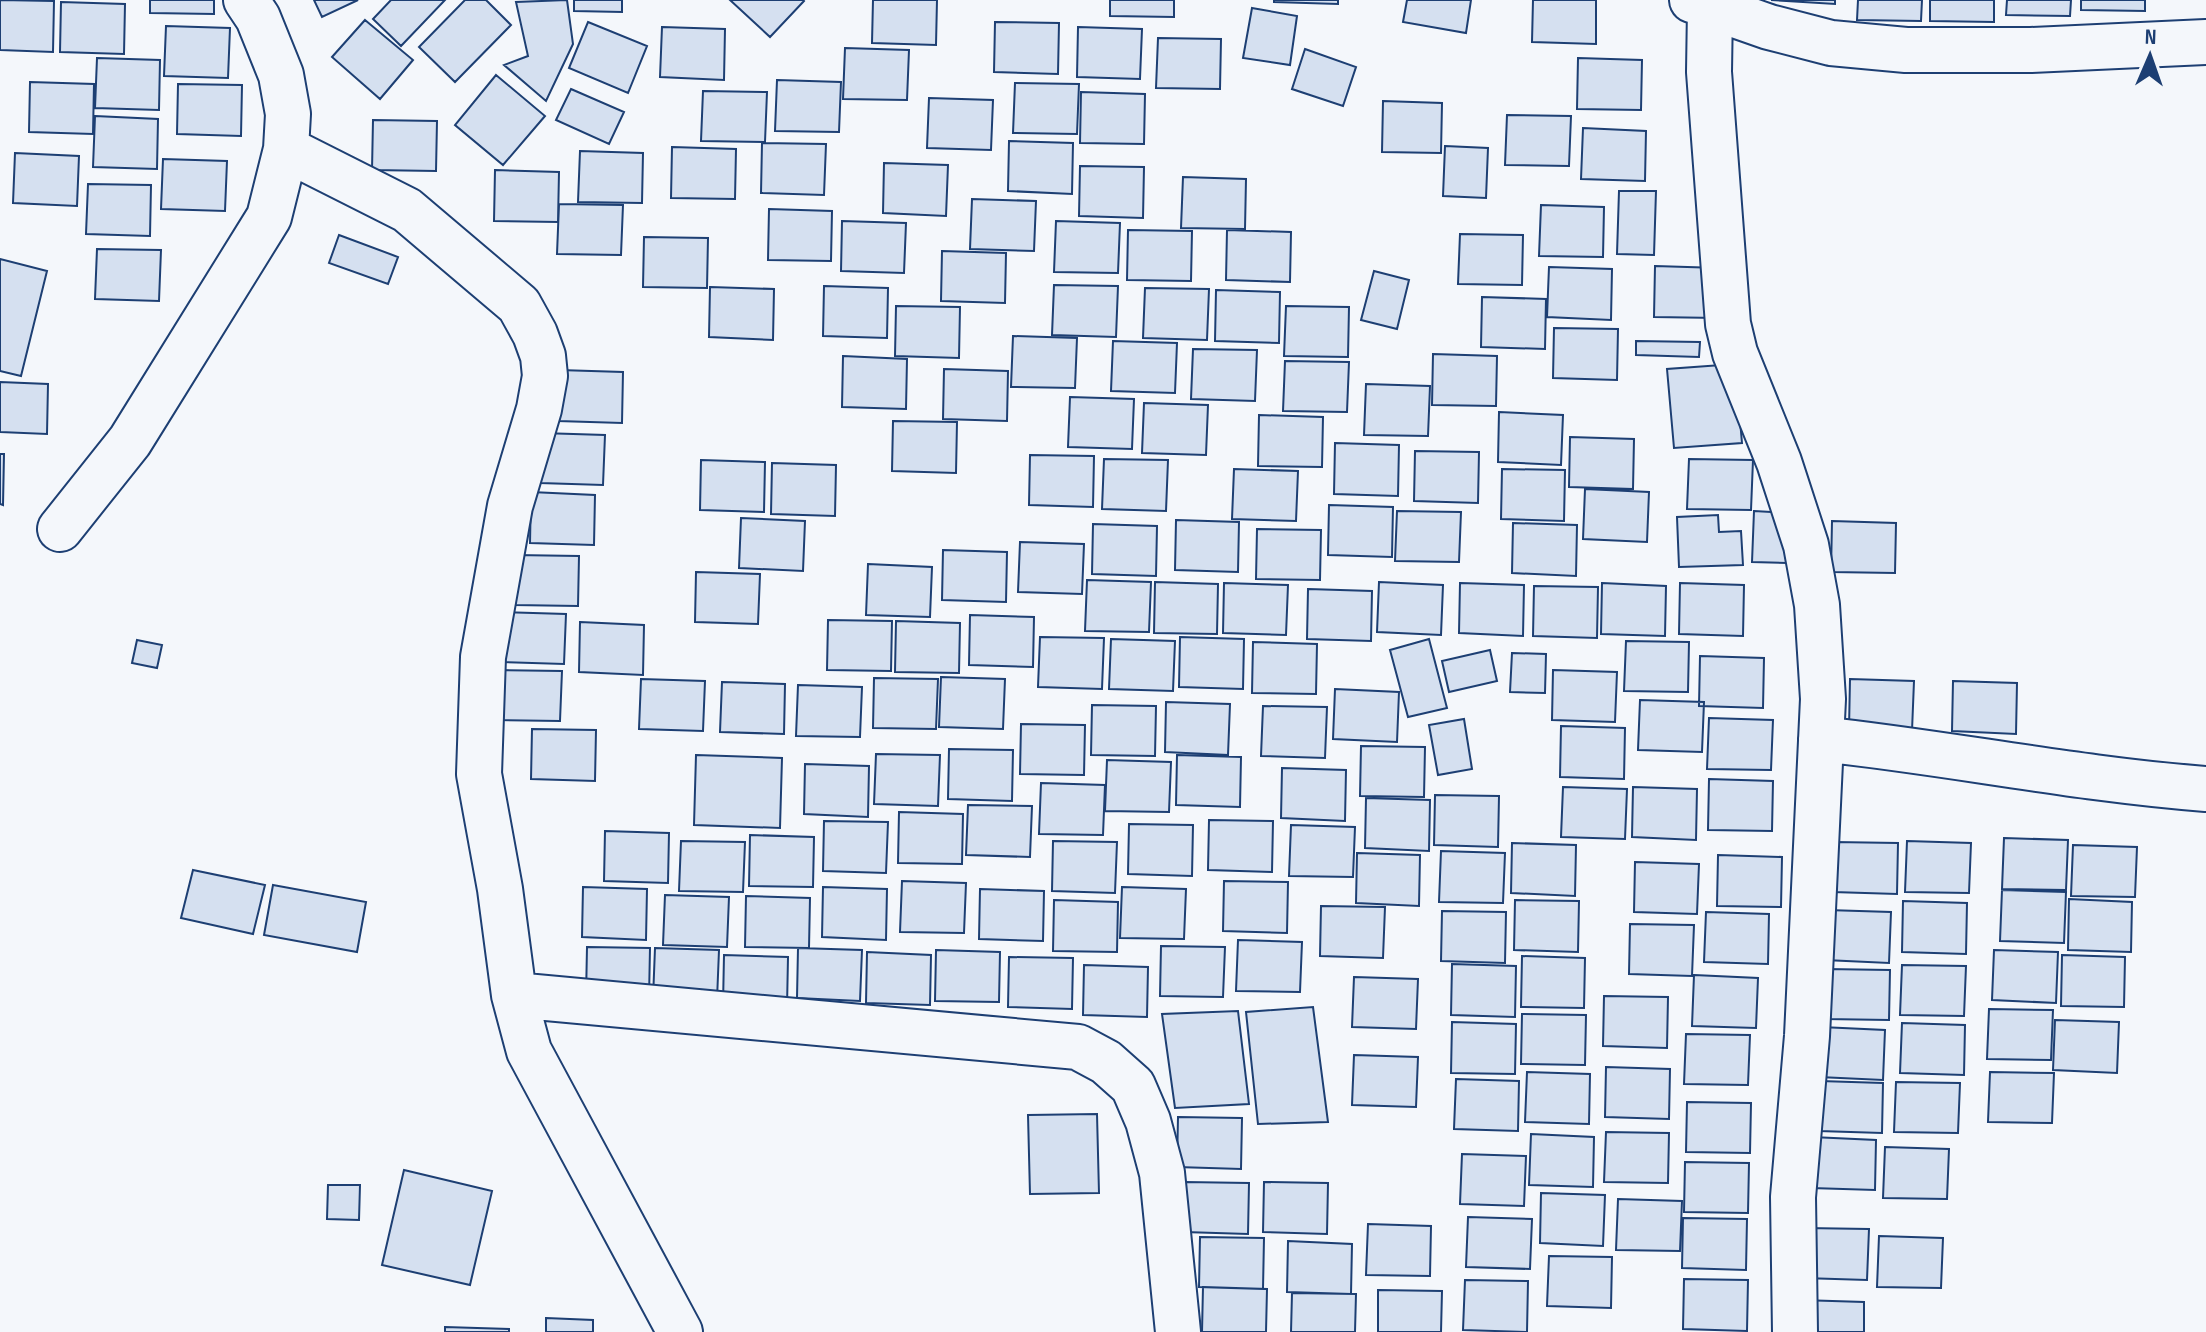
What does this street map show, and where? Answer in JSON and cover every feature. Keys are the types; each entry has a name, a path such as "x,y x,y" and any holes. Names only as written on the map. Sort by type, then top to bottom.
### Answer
{"street":[{"path":"60,529 130,441 269,217 286,149 288,114 281,75 258,18 246,0"},
{"path":"1795,1332 1793,1197 1807,1036 1823,699 1817,605 1806,545 1779,462 1735,353 1728,324 1701,4 1831,43 1906,50 2031,50 2206,42"},
{"path":"286,149 407,210 519,305 543,356 545,376 539,409 510,506 483,657 479,774 500,889 514,995 529,1051 680,1332"},
{"path":"1821,739 2155,785 2206,789"},
{"path":"514,995 1078,1047 1106,1062 1133,1086 1148,1121 1162,1173 1178,1332"}],"building":[{"path":"0,0 54,1 53,52 0,50"},
{"path":"150,0 214,0 214,14 150,13"},
{"path":"314,0 358,0 322,17"},
{"path":"391,0 445,0 401,46 373,19"},
{"path":"465,0 486,0 511,25 455,82 419,47"},
{"path":"567,0 573,44 546,101 504,65 528,56 516,2"},
{"path":"574,0 622,0 622,12 574,11"},
{"path":"730,0 803,0 804,1 770,37"},
{"path":"873,0 937,0 936,45 872,43"},
{"path":"1110,0 1174,0 1174,17 1110,16"},
{"path":"1338,0 1338,4 1274,2"},
{"path":"1407,0 1471,0 1466,33 1403,22"},
{"path":"1533,0 1596,0 1596,44 1532,42"},
{"path":"1771,0 1835,0 1835,4"},
{"path":"1858,0 1922,0 1921,21 1857,20"},
{"path":"1930,0 1994,0 1994,22 1930,21"},
{"path":"2007,0 2071,0 2070,16 2006,15"},
{"path":"2081,0 2145,0 2145,11 2081,10"},
{"path":"61,2 125,4 124,54 60,52"},
{"path":"1252,8 1297,16 1290,65 1243,58"},
{"path":"365,20 413,60 380,99 332,57"},
{"path":"588,22 647,46 628,93 569,68"},
{"path":"995,22 1059,23 1058,74 994,72"},
{"path":"166,26 230,28 228,78 164,76"},
{"path":"662,27 725,29 724,80 660,77"},
{"path":"1078,27 1142,29 1140,79 1077,77"},
{"path":"1158,38 1221,39 1220,89 1156,88"},
{"path":"845,48 909,50 907,100 843,99"},
{"path":"1305,49 1356,67 1343,106 1292,89"},
{"path":"97,58 160,60 159,110 95,108"},
{"path":"1578,58 1642,60 1641,110 1577,109"},
{"path":"496,75 545,116 503,165 455,125"},
{"path":"777,80 841,82 839,132 775,131"},
{"path":"30,82 94,84 93,134 29,132"},
{"path":"1015,83 1079,84 1077,134 1013,133"},
{"path":"178,84 242,85 241,136 177,134"},
{"path":"571,89 624,112 609,144 556,120"},
{"path":"703,91 767,92 765,142 701,141"},
{"path":"1081,92 1145,94 1144,144 1080,143"},
{"path":"929,98 993,100 991,150 927,148"},
{"path":"1383,101 1442,103 1441,153 1382,152"},
{"path":"1507,115 1571,116 1569,166 1505,165"},
{"path":"95,116 158,119 157,169 93,167"},
{"path":"373,120 437,121 436,171 372,170"},
{"path":"1583,128 1646,131 1645,181 1581,179"},
{"path":"1009,141 1073,143 1072,194 1008,191"},
{"path":"762,143 826,144 824,195 761,193"},
{"path":"1445,146 1488,148 1486,198 1443,196"},
{"path":"672,147 736,149 735,199 671,198"},
{"path":"580,151 643,153 642,203 578,202"},
{"path":"15,153 79,156 77,206 13,203"},
{"path":"163,159 227,161 225,211 161,209"},
{"path":"884,163 948,165 946,216 883,213"},
{"path":"1080,166 1144,167 1143,218 1079,216"},
{"path":"495,170 559,172 558,222 494,221"},
{"path":"1183,177 1246,179 1245,229 1181,228"},
{"path":"88,184 151,185 150,236 86,234"},
{"path":"1619,191 1656,191 1654,255 1617,254"},
{"path":"972,199 1036,201 1034,251 970,249"},
{"path":"559,204 623,205 621,255 557,254"},
{"path":"1541,205 1604,207 1603,257 1539,256"},
{"path":"769,209 832,211 831,261 768,260"},
{"path":"842,221 906,223 904,273 841,271"},
{"path":"1056,221 1120,223 1118,273 1054,272"},
{"path":"1128,230 1192,231 1191,281 1127,280"},
{"path":"1227,230 1291,232 1290,282 1226,280"},
{"path":"1460,234 1523,235 1522,285 1458,284"},
{"path":"339,235 398,257 388,284 329,263"},
{"path":"644,237 708,238 707,288 643,287"},
{"path":"97,249 161,250 159,301 95,299"},
{"path":"942,251 1006,253 1005,303 941,301"},
{"path":"0,259 47,271 21,376 0,371"},
{"path":"1655,266 1719,268 1718,318 1654,317"},
{"path":"1549,267 1612,269 1611,320 1547,317"},
{"path":"1374,271 1409,280 1397,329 1361,320"},
{"path":"1054,285 1118,286 1116,337 1052,335"},
{"path":"824,286 888,288 887,338 823,336"},
{"path":"710,287 774,289 773,340 709,337"},
{"path":"1145,288 1209,289 1207,340 1143,338"},
{"path":"1216,290 1280,292 1279,343 1215,341"},
{"path":"1482,297 1546,299 1545,349 1481,347"},
{"path":"896,306 960,307 959,358 895,356"},
{"path":"1286,306 1349,307 1348,357 1284,356"},
{"path":"1554,328 1618,329 1617,380 1553,378"},
{"path":"1013,336 1077,338 1075,388 1011,387"},
{"path":"1113,341 1177,343 1175,393 1111,391"},
{"path":"1636,341 1700,342 1699,357 1636,355"},
{"path":"1193,349 1257,350 1255,401 1191,399"},
{"path":"1433,354 1497,356 1496,406 1432,405"},
{"path":"843,356 907,359 906,409 842,407"},
{"path":"1285,361 1349,362 1347,412 1283,411"},
{"path":"1735,364 1742,443 1674,448 1667,369"},
{"path":"944,369 1008,371 1007,421 943,419"},
{"path":"559,370 623,372 622,423 558,421"},
{"path":"0,382 48,384 47,434 0,432"},
{"path":"1366,384 1430,386 1428,436 1364,435"},
{"path":"1070,397 1134,399 1132,449 1068,447"},
{"path":"1144,403 1208,405 1206,455 1142,453"},
{"path":"1499,412 1563,415 1561,465 1498,462"},
{"path":"1259,415 1323,417 1322,467 1258,466"},
{"path":"893,421 957,422 956,473 892,471"},
{"path":"541,433 605,435 603,485 540,483"},
{"path":"1570,437 1634,439 1633,489 1569,487"},
{"path":"1335,443 1399,445 1398,496 1334,494"},
{"path":"1415,451 1479,452 1478,503 1414,501"},
{"path":"0,454 4,454 3,505 0,504"},
{"path":"1030,455 1094,456 1093,507 1029,505"},
{"path":"1104,459 1168,460 1166,511 1102,509"},
{"path":"1689,459 1753,460 1751,510 1687,509"},
{"path":"701,460 765,462 764,512 700,510"},
{"path":"772,463 836,465 835,516 771,514"},
{"path":"1234,469 1298,471 1296,521 1232,519"},
{"path":"1502,469 1565,470 1564,521 1501,519"},
{"path":"1585,489 1649,492 1647,542 1583,539"},
{"path":"531,492 595,495 594,545 530,543"},
{"path":"1329,505 1393,507 1392,557 1328,555"},
{"path":"1397,511 1461,512 1459,562 1395,561"},
{"path":"1754,511 1789,513 1787,563 1752,562"},
{"path":"1718,515 1719,532 1741,531 1743,565 1679,567 1677,517"},
{"path":"741,518 805,521 803,571 739,568"},
{"path":"1176,520 1239,522 1238,572 1175,570"},
{"path":"1832,521 1896,523 1895,573 1831,572"},
{"path":"1513,523 1577,525 1576,576 1512,573"},
{"path":"1093,524 1157,526 1156,576 1092,574"},
{"path":"1257,529 1321,530 1320,580 1256,579"},
{"path":"1020,542 1084,544 1082,594 1018,592"},
{"path":"943,550 1007,552 1006,602 942,600"},
{"path":"515,555 579,556 578,606 514,605"},
{"path":"868,564 932,567 930,617 866,615"},
{"path":"696,572 760,574 758,624 695,622"},
{"path":"1087,580 1151,582 1149,632 1085,631"},
{"path":"1155,582 1218,584 1217,634 1154,633"},
{"path":"1379,582 1443,585 1441,635 1377,632"},
{"path":"1224,583 1288,585 1286,635 1223,633"},
{"path":"1460,583 1524,585 1523,636 1459,633"},
{"path":"1602,583 1666,586 1665,636 1601,634"},
{"path":"1680,583 1744,585 1743,636 1679,634"},
{"path":"1534,586 1598,587 1597,638 1533,636"},
{"path":"1308,589 1372,591 1371,641 1307,639"},
{"path":"502,612 566,614 564,664 501,662"},
{"path":"970,615 1034,617 1033,667 969,665"},
{"path":"828,620 892,621 891,671 827,670"},
{"path":"896,621 960,623 959,673 895,672"},
{"path":"580,622 644,625 643,675 579,672"},
{"path":"1040,637 1104,638 1102,689 1038,687"},
{"path":"1180,637 1244,639 1243,689 1179,687"},
{"path":"1111,639 1175,641 1173,691 1109,689"},
{"path":"1429,639 1447,708 1408,717 1390,650"},
{"path":"137,640 162,645 157,668 132,663"},
{"path":"1626,641 1689,642 1688,692 1624,691"},
{"path":"1253,642 1317,644 1316,694 1252,693"},
{"path":"1490,650 1497,681 1449,692 1442,661"},
{"path":"1512,653 1546,654 1545,693 1510,692"},
{"path":"1700,656 1764,658 1763,708 1699,706"},
{"path":"498,670 562,671 560,721 496,720"},
{"path":"1553,670 1617,672 1615,722 1552,720"},
{"path":"941,677 1005,679 1003,729 939,727"},
{"path":"874,678 938,679 936,729 873,728"},
{"path":"641,679 705,681 703,731 639,729"},
{"path":"1850,679 1914,681 1912,731 1849,729"},
{"path":"1953,681 2017,683 2016,734 1952,731"},
{"path":"722,682 785,684 784,734 720,732"},
{"path":"798,685 862,687 860,737 796,736"},
{"path":"1335,689 1399,692 1397,742 1333,739"},
{"path":"1640,700 1704,702 1702,752 1638,750"},
{"path":"1166,702 1230,704 1228,755 1165,752"},
{"path":"1092,705 1156,706 1155,756 1091,755"},
{"path":"1263,706 1327,707 1325,758 1261,756"},
{"path":"1709,718 1773,720 1771,770 1707,769"},
{"path":"1464,719 1472,769 1438,775 1429,725"},
{"path":"1021,724 1085,725 1084,775 1020,774"},
{"path":"1561,726 1625,728 1624,779 1560,777"},
{"path":"532,729 596,730 595,781 531,779"},
{"path":"1361,746 1425,747 1424,797 1360,796"},
{"path":"949,749 1013,750 1012,801 948,799"},
{"path":"876,754 940,755 938,806 874,804"},
{"path":"696,755 782,758 780,828 694,825"},
{"path":"1177,755 1241,757 1240,807 1176,805"},
{"path":"1107,760 1171,762 1169,812 1105,811"},
{"path":"805,764 869,766 868,817 804,814"},
{"path":"1282,768 1346,770 1345,821 1281,818"},
{"path":"1709,779 1773,781 1772,831 1708,830"},
{"path":"1041,783 1105,785 1103,835 1039,834"},
{"path":"1563,787 1627,789 1625,839 1561,837"},
{"path":"1633,787 1697,789 1696,840 1632,837"},
{"path":"1435,795 1499,796 1498,847 1434,845"},
{"path":"1366,798 1430,800 1429,851 1365,848"},
{"path":"968,805 1032,806 1030,857 966,855"},
{"path":"899,812 963,814 962,864 898,863"},
{"path":"1209,820 1273,821 1272,872 1208,870"},
{"path":"824,821 888,822 886,873 823,871"},
{"path":"1129,824 1193,825 1192,876 1128,874"},
{"path":"1291,825 1355,827 1353,877 1289,876"},
{"path":"605,831 669,833 668,883 604,881"},
{"path":"750,835 814,837 813,887 749,886"},
{"path":"2004,838 2068,840 2066,890 2002,889"},
{"path":"681,841 745,842 743,892 679,891"},
{"path":"1053,841 1117,842 1115,893 1052,891"},
{"path":"1907,841 1971,843 1969,893 1905,892"},
{"path":"1834,842 1898,843 1897,894 1833,892"},
{"path":"1512,843 1576,845 1575,896 1511,893"},
{"path":"2073,845 2137,847 2135,897 2071,896"},
{"path":"1441,851 1505,853 1503,903 1439,902"},
{"path":"1357,853 1420,855 1419,906 1356,903"},
{"path":"1718,855 1782,857 1781,907 1717,906"},
{"path":"1635,862 1699,864 1697,914 1634,912"},
{"path":"193,870 265,885 253,934 181,918"},
{"path":"902,881 966,883 964,933 900,932"},
{"path":"1224,881 1288,882 1287,933 1223,931"},
{"path":"273,885 366,902 357,952 264,935"},
{"path":"583,887 647,889 646,940 582,937"},
{"path":"823,887 887,889 886,940 822,937"},
{"path":"1122,887 1186,889 1184,939 1120,938"},
{"path":"980,889 1044,891 1043,941 979,939"},
{"path":"2002,890 2066,892 2064,943 2000,941"},
{"path":"665,895 729,897 727,947 663,945"},
{"path":"746,896 810,898 809,948 745,947"},
{"path":"2069,899 2132,902 2131,952 2068,950"},
{"path":"1054,900 1118,902 1117,952 1053,951"},
{"path":"1515,900 1579,901 1578,952 1514,950"},
{"path":"1903,901 1967,903 1966,954 1902,952"},
{"path":"1321,906 1385,907 1383,958 1320,956"},
{"path":"1827,910 1891,912 1889,963 1825,960"},
{"path":"1442,911 1506,912 1505,963 1441,961"},
{"path":"1706,912 1769,914 1768,964 1704,962"},
{"path":"1630,924 1694,925 1692,976 1629,974"},
{"path":"1238,940 1302,942 1300,992 1236,991"},
{"path":"1161,946 1225,947 1223,997 1160,996"},
{"path":"587,947 650,948 649,998 586,997"},
{"path":"655,948 719,950 717,1000 653,999"},
{"path":"798,948 862,950 860,1001 797,998"},
{"path":"936,950 1000,952 999,1002 935,1001"},
{"path":"1994,950 2058,952 2056,1003 1992,1000"},
{"path":"867,952 931,955 930,1005 866,1003"},
{"path":"724,955 788,957 787,1007 723,1005"},
{"path":"2062,955 2125,957 2124,1007 2061,1006"},
{"path":"1522,956 1585,958 1584,1008 1521,1007"},
{"path":"1009,957 1073,958 1072,1009 1008,1007"},
{"path":"1452,964 1516,966 1515,1017 1451,1015"},
{"path":"1084,965 1148,967 1147,1017 1083,1015"},
{"path":"1902,965 1966,966 1964,1016 1900,1015"},
{"path":"1826,969 1890,970 1889,1020 1825,1019"},
{"path":"1694,975 1758,978 1756,1028 1692,1026"},
{"path":"1354,977 1418,979 1416,1029 1352,1027"},
{"path":"1604,996 1668,997 1667,1048 1603,1046"},
{"path":"1313,1007 1328,1122 1258,1124 1246,1012"},
{"path":"1989,1009 2053,1010 2051,1060 1987,1059"},
{"path":"1238,1011 1249,1104 1175,1108 1162,1014"},
{"path":"1522,1014 1586,1015 1585,1065 1521,1064"},
{"path":"2055,1020 2119,1022 2117,1073 2053,1070"},
{"path":"1452,1022 1516,1024 1515,1074 1451,1073"},
{"path":"1902,1023 1965,1025 1964,1075 1900,1073"},
{"path":"1821,1027 1885,1030 1883,1080 1819,1077"},
{"path":"1686,1034 1750,1035 1748,1085 1684,1084"},
{"path":"1354,1055 1418,1057 1416,1107 1352,1105"},
{"path":"1606,1067 1670,1069 1669,1119 1605,1117"},
{"path":"1527,1072 1590,1074 1589,1124 1525,1122"},
{"path":"1990,1072 2054,1073 2052,1123 1988,1122"},
{"path":"1456,1079 1519,1081 1518,1131 1454,1129"},
{"path":"1820,1081 1883,1083 1882,1133 1819,1131"},
{"path":"1896,1082 1960,1083 1958,1133 1894,1132"},
{"path":"1687,1102 1751,1103 1750,1153 1686,1152"},
{"path":"1097,1114 1099,1193 1030,1194 1028,1115"},
{"path":"1178,1117 1242,1118 1241,1169 1177,1167"},
{"path":"1606,1132 1669,1133 1668,1183 1604,1182"},
{"path":"1531,1134 1594,1137 1593,1187 1529,1185"},
{"path":"1812,1137 1876,1140 1875,1190 1811,1188"},
{"path":"1885,1147 1949,1149 1947,1199 1883,1198"},
{"path":"1462,1154 1526,1156 1524,1206 1460,1204"},
{"path":"1685,1162 1749,1163 1748,1213 1684,1212"},
{"path":"404,1170 492,1191 470,1285 382,1265"},
{"path":"1185,1182 1249,1183 1248,1234 1184,1232"},
{"path":"1264,1182 1328,1183 1327,1234 1263,1232"},
{"path":"328,1185 360,1185 359,1220 327,1219"},
{"path":"1541,1193 1605,1195 1603,1246 1540,1243"},
{"path":"1618,1199 1682,1201 1680,1251 1616,1250"},
{"path":"1468,1217 1532,1219 1530,1269 1466,1267"},
{"path":"1683,1218 1747,1219 1746,1270 1682,1268"},
{"path":"1368,1224 1431,1226 1430,1276 1366,1275"},
{"path":"1805,1228 1869,1229 1867,1280 1803,1278"},
{"path":"1879,1236 1943,1238 1941,1288 1877,1287"},
{"path":"1200,1237 1264,1238 1263,1289 1199,1287"},
{"path":"1288,1241 1352,1244 1351,1294 1287,1292"},
{"path":"1549,1256 1612,1257 1611,1308 1547,1306"},
{"path":"1684,1279 1748,1280 1747,1331 1683,1329"},
{"path":"1465,1280 1528,1281 1527,1332 1463,1330"},
{"path":"1203,1287 1267,1289 1266,1332 1202,1332"},
{"path":"1378,1290 1442,1291 1441,1332 1378,1332"},
{"path":"1292,1293 1356,1294 1355,1332 1291,1332"},
{"path":"1800,1300 1864,1302 1864,1332 1800,1332"},
{"path":"546,1318 593,1320 593,1332 546,1332"},
{"path":"445,1327 509,1329 509,1332 445,1332"}]}
